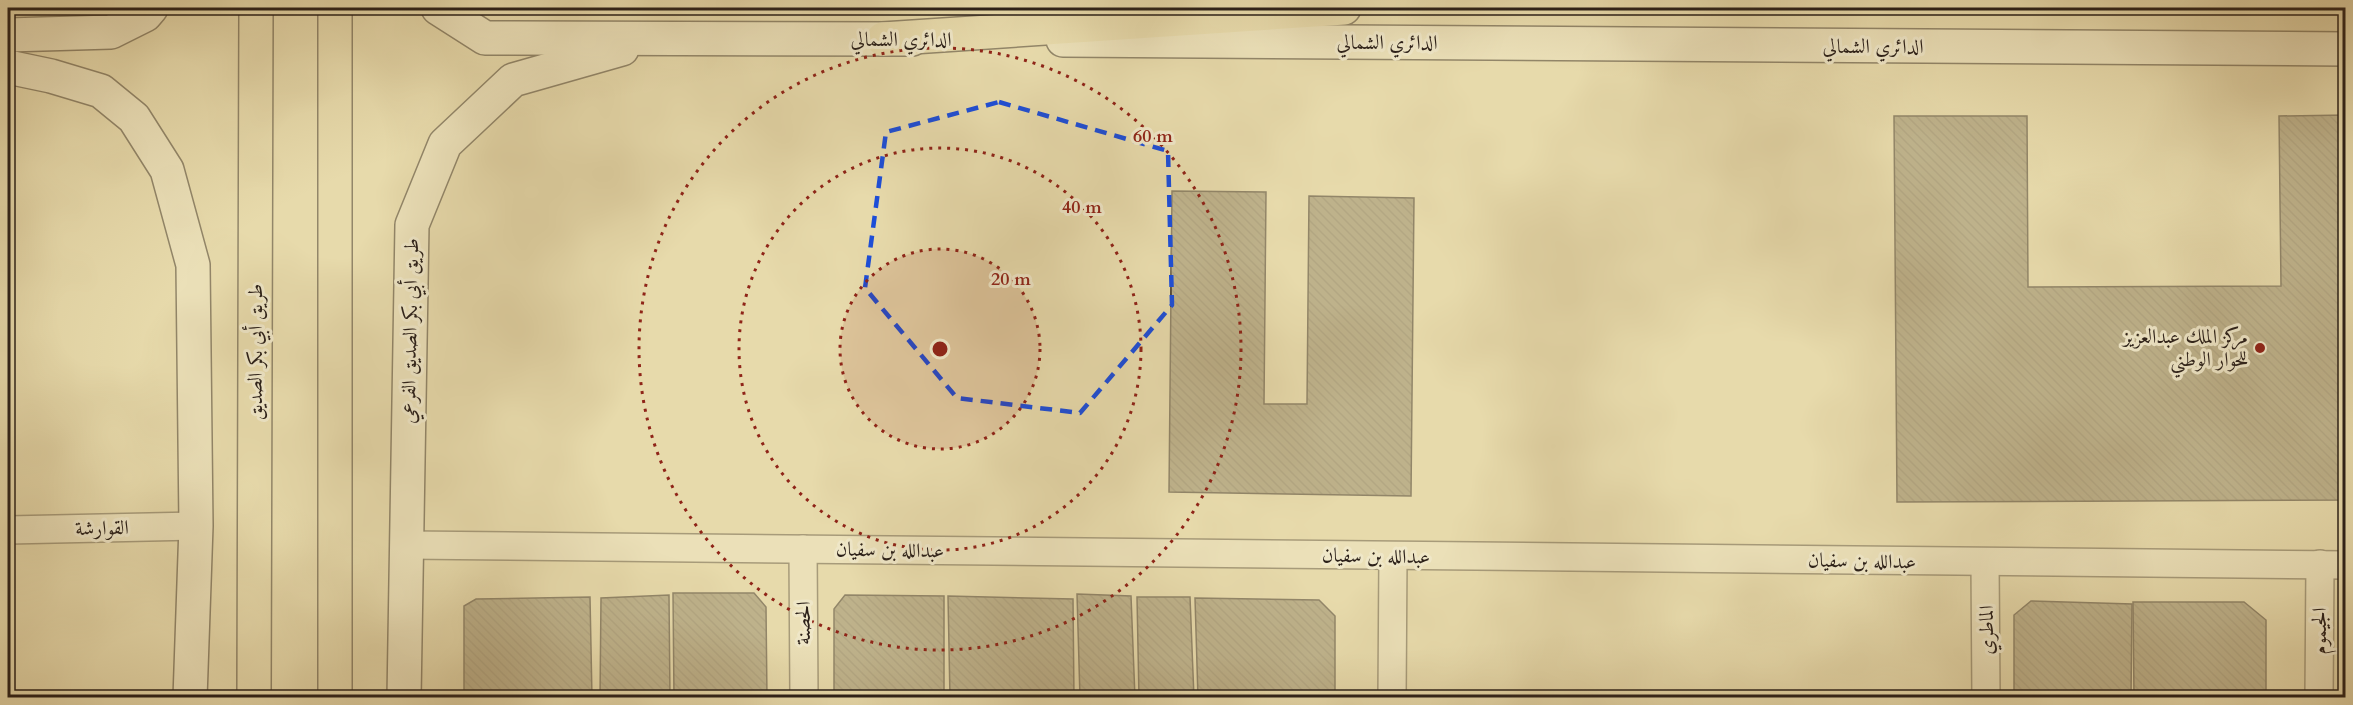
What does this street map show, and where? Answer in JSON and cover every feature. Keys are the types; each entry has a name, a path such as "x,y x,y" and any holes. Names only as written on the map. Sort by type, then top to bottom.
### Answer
{"main road":[{"name":"طريق أبي بكر الصديق","path":"254,698 256,8"},
{"path":"335,8 335,698"},
{"path":"883,39 1344,8"}],"street":[{"path":"8,35 111,32 145,15 151,8"},
{"name":"الدائري الشمالي","path":"438,8 484,38 2346,49"},
{"name":"طريق أبي بكر الصديق الفرعي","path":"404,698 412,225 445,144 513,81 660,39"},
{"path":"8,67 51,76 101,91 134,118 167,170 193,265 196,526 190,698"},
{"name":"القوارشة","path":"8,530 196,526"},
{"name":"عبدالله بن سفيان","path":"407,545 2333,564"},
{"name":"الحصنة","path":"802,549 804,698"},
{"path":"1392,698 1393,556"},
{"name":"الماطري","path":"1985,562 1986,698"},
{"name":"الجيموم","path":"2319,698 2333,564"}],"highlighted area":[{"path":"999,102 1168,151 1172,305 1080,413 957,398 865,288 886,132"}],"building":[{"path":"2346,115 2346,500 1897,502 1894,116 2027,116 2028,287 2281,286 2279,116"},
{"path":"1172,191 1266,192 1264,404 1307,404 1309,196 1414,198 1411,496 1169,492"},
{"path":"673,593 754,593 766,607 767,698 674,698"},
{"path":"1077,594 1131,596 1135,698 1080,698"},
{"path":"669,595 670,698 600,698 601,598"},
{"path":"845,595 944,596 944,698 834,698 834,609"},
{"path":"948,596 1073,599 1074,698 950,698"},
{"path":"590,597 592,698 464,698 464,606 476,599"},
{"path":"1137,597 1190,597 1194,698 1139,698"},
{"path":"1195,598 1319,600 1335,616 1335,698 1198,698"},
{"path":"2031,601 2132,604 2131,698 2014,698 2014,615"},
{"path":"2133,602 2244,602 2266,620 2266,698 2134,698"}],"place":[{"name":"مركز الملك عبدالعزيز للحوار الوطني","path":"2260,348"}]}
